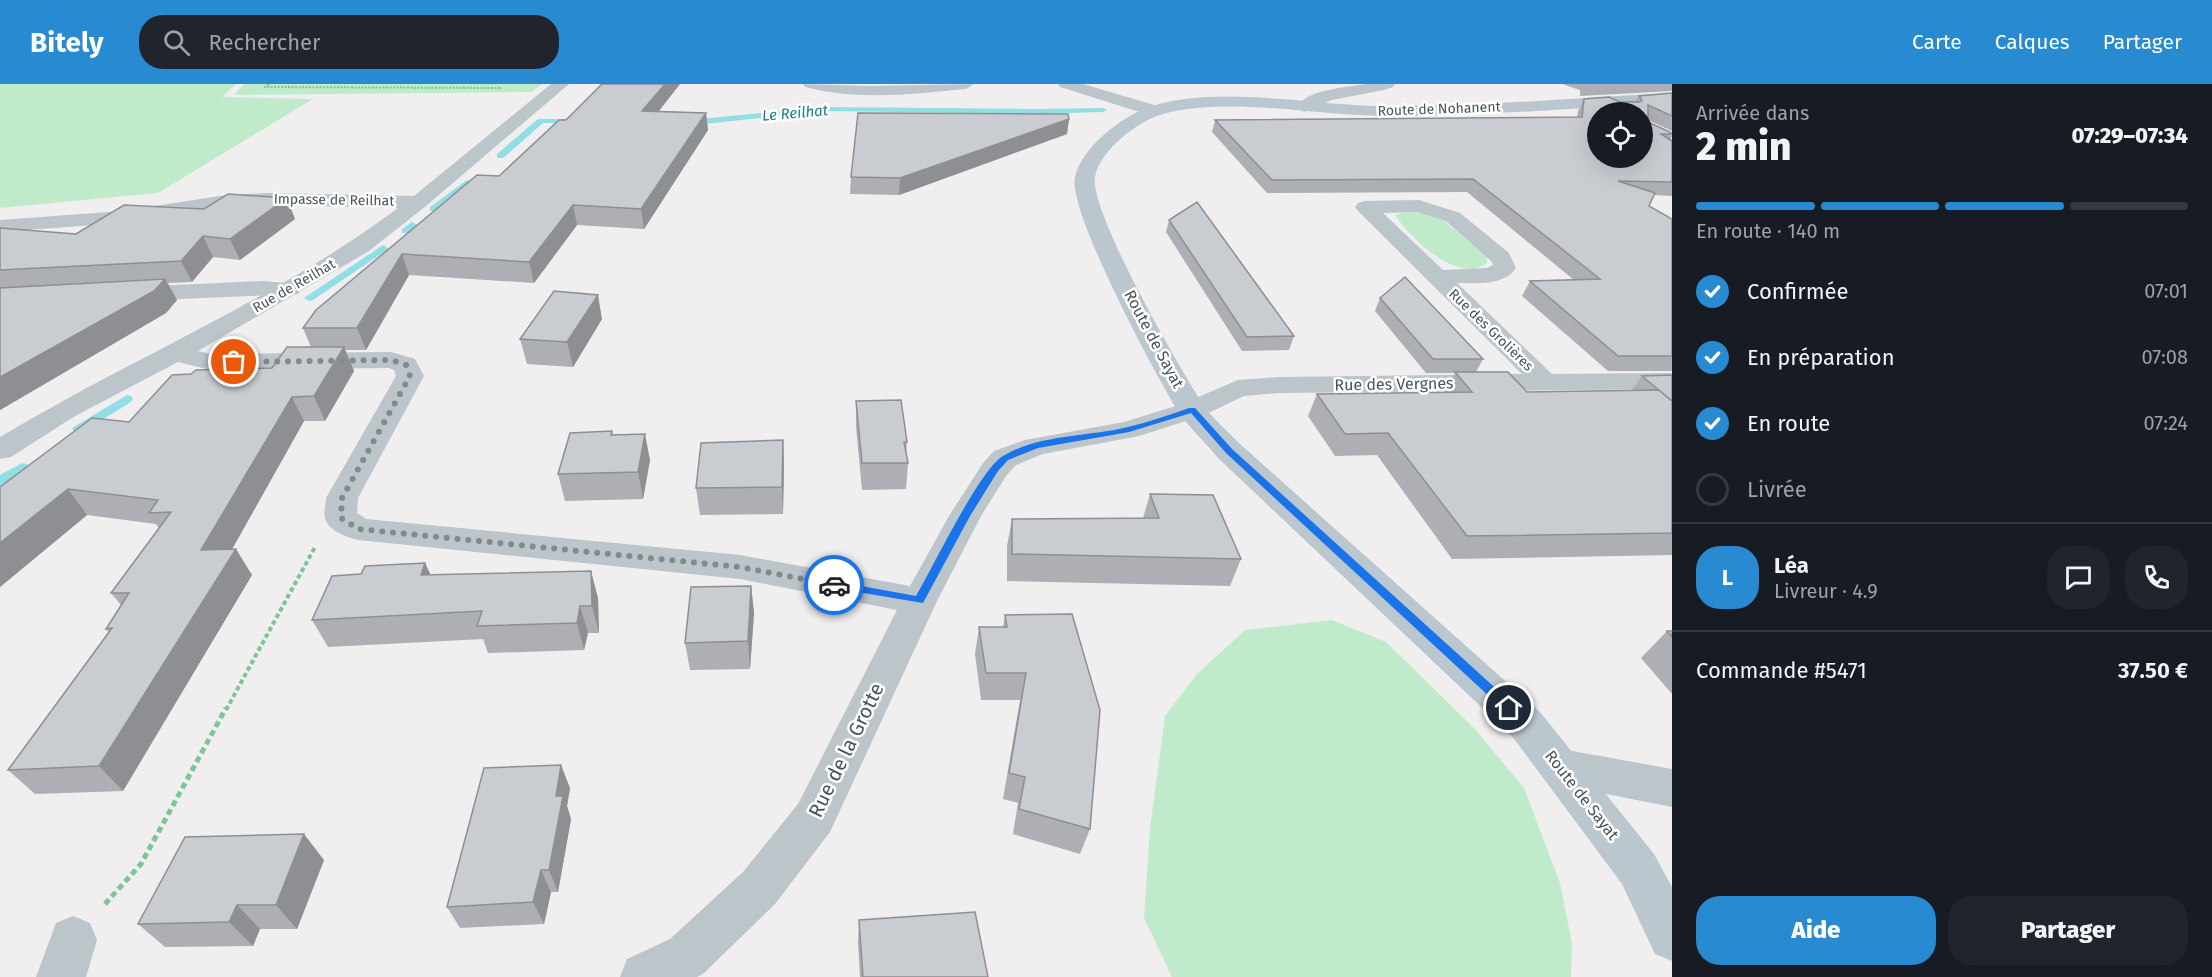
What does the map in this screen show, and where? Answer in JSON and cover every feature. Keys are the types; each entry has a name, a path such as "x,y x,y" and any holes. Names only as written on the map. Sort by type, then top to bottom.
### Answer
{"street":[{"name":"Rue de Reilhat","path":"0,450 65,410 175,353 290,289 361,246 561,84"},
{"path":"811,84 848,90 966,84"},
{"path":"1066,84 1155,111"},
{"path":"1116,84 1155,111"},
{"path":"1304,107 1308,101 1318,98 1365,91 1387,84"},
{"name":"Route de Sayat","path":"1207,93 1181,105 1155,111 1131,122 1102,146 1085,177 1086,199 1095,225 1154,343 1192,410 1229,451 1526,724 1638,869 1672,937"},
{"name":"Route de Nohanent","path":"1207,93 1231,102 1355,111 1415,111 1587,103"},
{"name":"Route de Nohanent","path":"1606,102 1672,98"},
{"name":"Impasse de Reilhat","path":"0,226 122,217 226,201 269,199 418,202"},
{"name":"Rue des Grolières","path":"1438,277 1492,275 1505,268 1501,258 1453,217 1419,206 1365,207 1545,382"},
{"path":"175,353 211,362 391,360 406,365 410,376 342,498 341,518 358,529 740,567 919,601"},
{"name":"Rue des Vergnes","path":"919,601 965,516 994,470 1005,458 1036,446 1129,430 1192,410 1238,388 1279,385 1672,381"},
{"name":"Rue de la Grotte","path":"645,977 687,956 703,941 759,888 814,818 919,601"},
{"path":"1561,767 1672,788"}],"lane":[{"path":"108,295 263,287 290,289"}],"path":[{"path":"269,84 265,87 508,88"},
{"path":"291,87 296,84"},
{"path":"324,88 328,84"},
{"path":"351,88 355,84"},
{"path":"377,88 381,84"},
{"path":"405,88 409,84"},
{"path":"432,88 436,84"},
{"path":"459,88 463,84"},
{"path":"488,88 491,84"},
{"path":"67,958 141,864 311,551 341,518"}],"green space":[{"path":"0,84 236,84 222,97 313,99 158,193 0,208"},
{"path":"244,84 542,84 532,92 234,95"},
{"path":"1410,211 1440,217 1487,257 1487,263 1475,268 1462,268 1449,264 1436,256 1402,225 1395,215"},
{"path":"1332,620 1386,642 1474,728 1524,788 1560,883 1572,944 1571,977 1172,977 1144,918 1150,828 1165,716 1197,674 1245,630"}],"building":[{"path":"602,84 665,84 642,111 706,113 641,209 573,205 529,262 402,254 357,328 303,328 316,310 477,175 499,176 559,120 566,120"},
{"path":"1672,93 1672,116 1653,107 1653,102 1640,102 1642,100 1639,96"},
{"path":"1609,97 1620,102 1587,102 1587,168 1653,168 1653,124 1672,133 1661,134 1672,141 1672,182 1618,181 1655,193 1649,206 1672,219 1672,356 1618,356 1530,281 1600,279 1473,179 1272,180 1215,120 1582,117 1584,99"},
{"path":"858,113 1068,114 1069,119 900,178 851,177"},
{"path":"228,194 287,198 230,239 203,236 181,261 0,270 0,228 76,234 124,205 204,209"},
{"path":"1197,202 1294,336 1247,337 1169,220"},
{"path":"1405,277 1483,359 1433,359 1380,298"},
{"path":"165,279 154,291 0,377 0,288"},
{"path":"554,291 598,295 567,342 520,339"},
{"path":"287,347 344,347 314,396 292,397 201,550 236,549 99,766 8,770 112,628 106,629 129,593 111,593 171,512 149,513 158,500 68,489 0,543 0,487 92,418 129,422 172,375 191,374 196,370 272,368"},
{"path":"1455,372 1508,372 1527,392 1659,390 1672,401 1672,533 1467,536 1388,433 1345,434 1317,394 1472,392"},
{"path":"1672,375 1672,401 1642,376"},
{"path":"901,400 908,463 862,463 856,401"},
{"path":"612,431 611,435 645,434 638,472 558,474 570,433"},
{"path":"783,440 782,487 696,488 701,443"},
{"path":"1150,494 1213,495 1241,559 1012,554 1012,519 1159,518"},
{"path":"425,563 421,575 591,571 592,606 580,606 577,623 477,626 482,611 312,620 332,576 361,574 365,566"},
{"path":"751,586 748,641 685,643 691,587"},
{"path":"1072,614 1100,710 1090,829 1019,809 1025,777 1009,773 1026,673 986,673 979,627 1007,627 1005,615"},
{"path":"561,765 556,796 563,796 549,870 541,870 533,902 447,907 484,768"},
{"path":"304,834 276,905 237,905 229,922 138,924 185,837"},
{"path":"975,912 988,977 863,977 859,920"}],"waterway":[{"name":"Le Reilhat","path":"688,122 825,109 1033,112 1103,110"},
{"name":"Le Reilhat","path":"500,156 541,121 577,121"},
{"name":"Le Reilhat","path":"433,209 470,182"},
{"name":"Le Reilhat","path":"405,231 412,225"},
{"name":"Le Reilhat","path":"309,298 383,248"},
{"name":"Le Reilhat","path":"79,428 127,399"},
{"name":"Le Reilhat","path":"0,481 22,467"}],"way so far":[{"path":"234,362 391,360 406,365 410,376 342,498 341,518 358,529 740,567 834,585"}],"route":[{"path":"834,585 919,601 965,516 994,470 1005,458 1036,446 1129,430 1192,410 1229,451 1509,708"}]}
